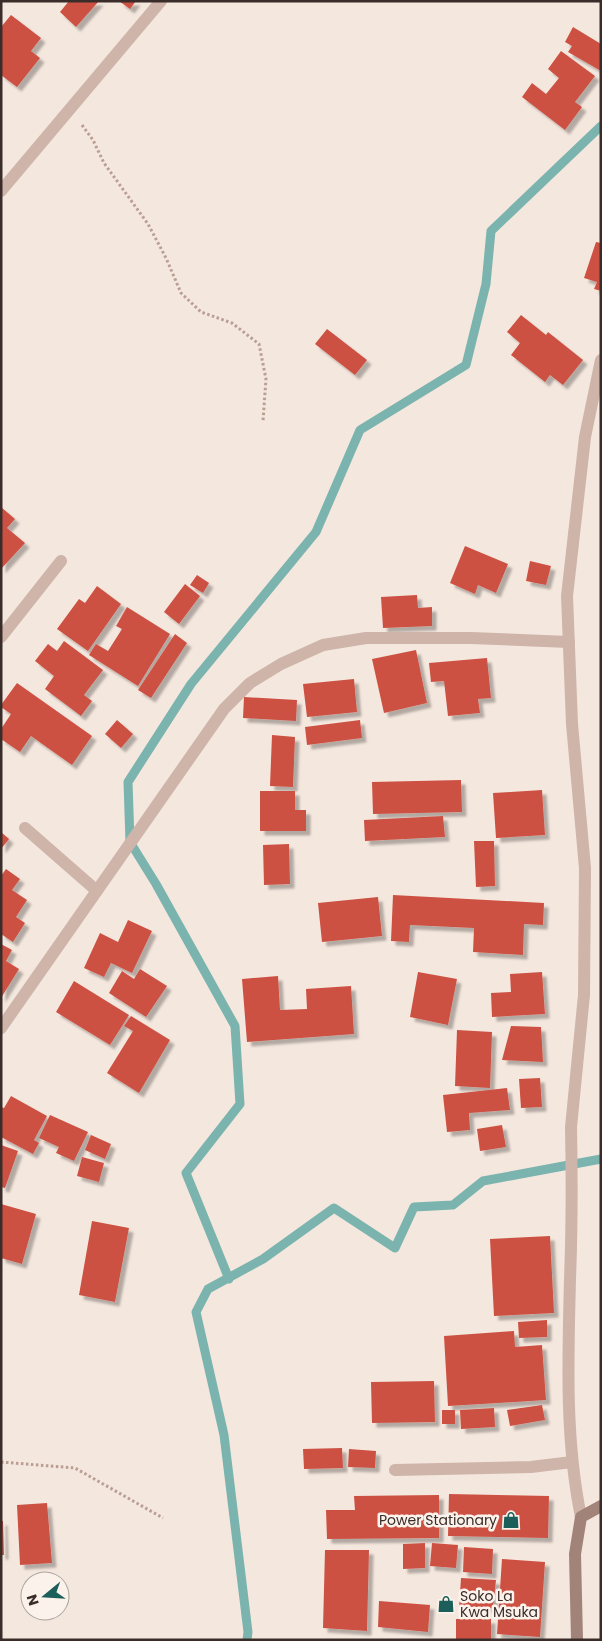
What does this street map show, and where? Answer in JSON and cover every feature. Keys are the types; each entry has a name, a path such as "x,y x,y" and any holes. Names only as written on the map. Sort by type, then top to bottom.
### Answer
{"main road":[{"path":"577,1640 574,1554 581,1517 601,1506"}],"street":[{"path":"1,191 161,1"},
{"path":"581,1517 572,1462 568,1370 572,1201 571,1127 584,994 585,868 572,724 568,596 585,437 601,360"},
{"path":"1,637 61,561"},
{"path":"1,1028 224,709 250,683 281,664 323,645 366,638 471,638 569,642"},
{"path":"25,828 97,891"},
{"path":"395,1470 531,1467 572,1462"}],"path":[{"path":"69,109 94,140 104,163 148,224 166,258 181,293 201,312 232,322 259,344 266,379 263,421"},
{"path":"1,1462 75,1468 163,1518"}],"building":[{"path":"69,1 99,1 76,27 60,12"},
{"path":"119,1 136,1 130,9"},
{"path":"11,15 41,38 31,51 40,58 17,87 1,75 1,27"},
{"path":"573,27 601,44 601,71 568,52 572,46 565,42"},
{"path":"561,51 595,76 575,102 582,107 565,130 522,97 532,83 546,94 559,78 548,69"},
{"path":"596,242 601,243 601,291 594,289 597,282 584,278"},
{"path":"521,315 546,335 548,332 583,360 563,385 550,375 545,382 511,355 520,343 507,332"},
{"path":"327,329 367,360 355,375 315,344"},
{"path":"1,507 15,519 7,528 25,543 1,569"},
{"path":"465,546 508,564 496,593 478,585 475,594 450,583"},
{"path":"530,561 551,566 546,585 526,581"},
{"path":"197,575 209,583 203,593 190,585"},
{"path":"185,584 200,596 179,624 164,612"},
{"path":"97,586 121,604 88,651 57,629 79,599 85,603"},
{"path":"417,595 418,608 432,607 432,626 383,628 381,597"},
{"path":"127,607 170,634 138,686 89,655 96,644 108,651 122,629 116,626"},
{"path":"175,634 187,643 151,698 138,690"},
{"path":"64,641 103,670 84,695 92,701 81,716 45,689 54,676 35,661 48,644 57,651"},
{"path":"416,650 427,703 384,713 372,659"},
{"path":"487,658 491,698 478,699 480,713 448,716 444,681 431,682 429,663"},
{"path":"354,679 357,712 307,717 303,684"},
{"path":"17,683 92,736 72,765 31,736 20,752 1,739 1,729 11,714 1,705"},
{"path":"244,697 297,700 296,721 243,718"},
{"path":"117,720 133,734 121,748 105,734"},
{"path":"360,720 362,738 307,745 305,727"},
{"path":"272,735 295,737 293,787 270,786"},
{"path":"461,780 462,812 373,814 372,782"},
{"path":"542,790 545,835 496,838 493,793"},
{"path":"260,791 295,791 295,810 306,810 306,831 260,831"},
{"path":"443,816 445,837 365,841 364,820"},
{"path":"1,832 9,839 1,849"},
{"path":"474,841 494,841 495,886 476,887"},
{"path":"289,844 290,884 264,885 263,845"},
{"path":"6,869 20,879 12,890 27,900 16,917 25,923 13,942 1,934 1,876"},
{"path":"393,895 544,903 543,925 524,924 523,955 473,952 474,928 410,925 409,942 391,941"},
{"path":"378,897 382,936 322,942 318,903"},
{"path":"128,920 152,931 132,973 111,963 104,977 84,968 100,933 118,942"},
{"path":"1,944 12,950 6,961 19,969 1,998"},
{"path":"140,969 167,986 146,1017 109,993 122,971 134,979"},
{"path":"418,972 457,979 448,1025 410,1017"},
{"path":"542,972 545,1014 492,1017 491,993 511,992 510,974"},
{"path":"278,976 280,1010 307,1009 306,989 351,986 354,1034 247,1042 242,979"},
{"path":"74,981 129,1015 110,1045 56,1012"},
{"path":"131,1016 170,1040 139,1093 107,1073 133,1031 124,1026"},
{"path":"511,1026 541,1027 543,1062 502,1060"},
{"path":"457,1030 492,1032 490,1088 455,1086"},
{"path":"540,1078 542,1107 521,1108 519,1079"},
{"path":"507,1088 510,1110 469,1113 470,1130 447,1132 443,1095"},
{"path":"11,1096 47,1116 34,1140 39,1143 33,1154 1,1137 1,1107 4,1108"},
{"path":"50,1115 88,1132 74,1161 56,1153 59,1147 39,1138"},
{"path":"502,1125 506,1147 480,1151 477,1129"},
{"path":"91,1135 111,1144 105,1159 85,1150"},
{"path":"1,1145 18,1151 5,1188 1,1187"},
{"path":"82,1157 104,1163 99,1182 77,1176"},
{"path":"1,1204 36,1214 22,1264 1,1258"},
{"path":"92,1221 129,1228 115,1302 79,1295"},
{"path":"550,1236 554,1313 494,1316 490,1239"},
{"path":"547,1320 547,1337 519,1338 518,1322"},
{"path":"514,1331 515,1347 542,1345 546,1400 448,1406 444,1336"},
{"path":"434,1381 435,1422 372,1423 371,1382"},
{"path":"542,1405 545,1420 510,1426 507,1410"},
{"path":"494,1408 495,1427 461,1429 460,1410"},
{"path":"442,1410 455,1410 455,1424 442,1424"},
{"path":"342,1448 343,1468 304,1469 303,1449"},
{"path":"349,1449 376,1451 375,1468 348,1467"},
{"path":"449,1494 549,1496 548,1538 448,1536"},
{"path":"439,1495 439,1538 327,1539 326,1510 355,1510 354,1496"},
{"path":"47,1503 52,1563 20,1565 17,1505"},
{"path":"1,1521 3,1521 4,1555 1,1555"},
{"path":"425,1543 425,1568 403,1569 403,1544"},
{"path":"432,1543 458,1545 456,1568 430,1566"},
{"path":"464,1547 493,1549 492,1574 463,1572"},
{"path":"325,1550 369,1550 367,1631 323,1628"},
{"path":"502,1559 545,1562 540,1637 497,1634"},
{"path":"461,1578 496,1580 493,1608 459,1609"},
{"path":"379,1601 430,1605 428,1632 378,1627"},
{"path":"456,1619 491,1619 491,1639 456,1639"}],"waterway":[{"path":"229,1279 186,1173 240,1104 235,1026 156,884 130,842 128,782 191,684 316,532 360,430 466,365 486,284 491,231 601,126"},
{"path":"247,1640 248,1632 224,1435 196,1312 208,1289 263,1259 334,1208 395,1248 414,1207 453,1205 483,1181 601,1159"}],"place":[{"name":"Power Stationary","path":"511,1520"},
{"name":"Soko La Kwa Msuka","path":"446,1604"}]}
